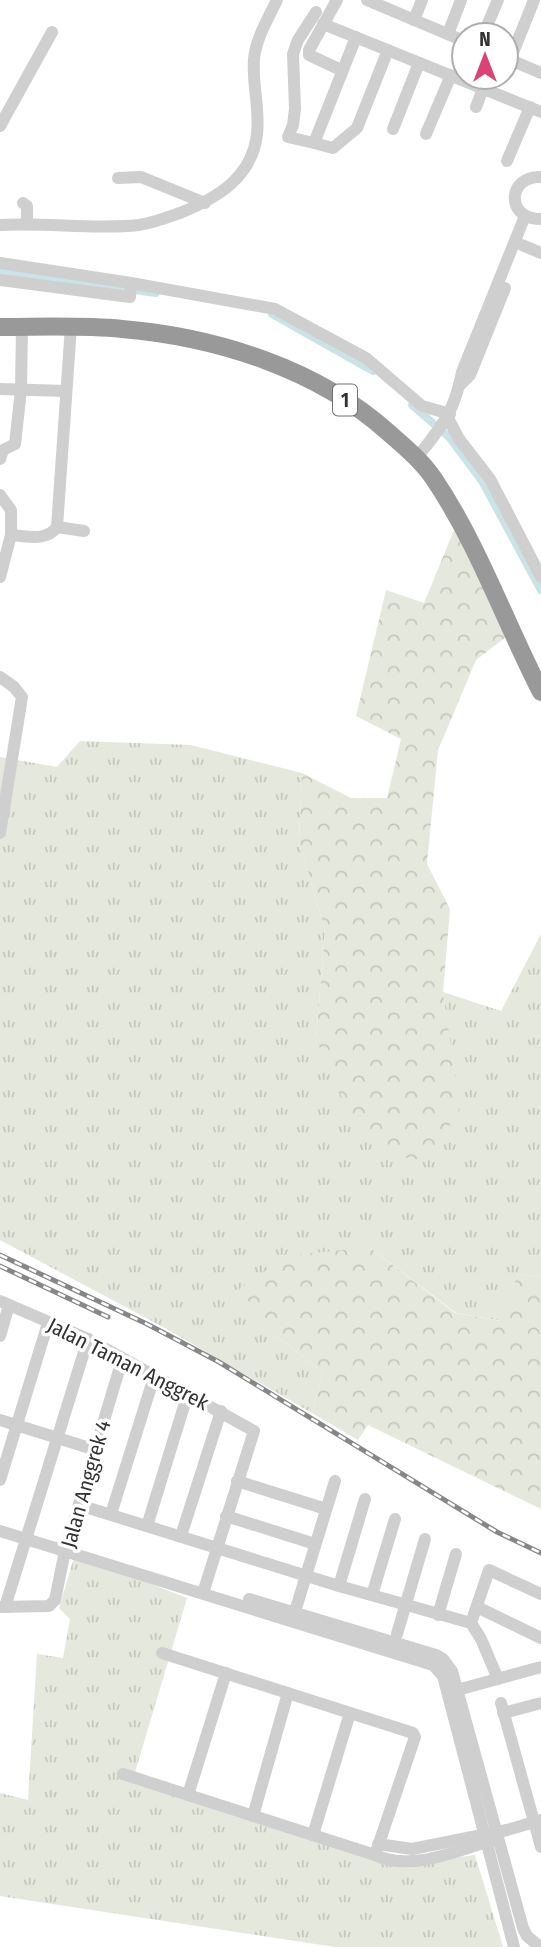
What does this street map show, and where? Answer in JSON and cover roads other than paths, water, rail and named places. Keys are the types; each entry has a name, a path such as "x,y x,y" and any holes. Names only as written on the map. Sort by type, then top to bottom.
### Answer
{"highway":[{"name":"1","path":"0,316 75,315 128,318 216,334 264,348 311,368 343,386 391,422 429,443 541,669"},
{"name":"1","path":"0,327 71,326 150,332 214,345 273,364 337,394 414,456 432,476 479,561 541,692"}],"street":[{"path":"0,225 138,225 164,219 205,203 231,186 243,172 255,147 258,120 254,59 263,29 277,0"},
{"path":"337,0 309,50 309,55 341,70"},
{"path":"367,0 385,4 448,34 461,0"},
{"path":"414,20 422,0"},
{"path":"489,21 498,0"},
{"path":"520,32 534,0"},
{"path":"316,12 298,40 293,54 295,109 288,137 333,148 355,131 388,50"},
{"path":"323,24 419,63 450,72"},
{"path":"0,127 52,32"},
{"path":"314,143 355,37"},
{"path":"393,129 419,63"},
{"path":"520,64 541,73"},
{"path":"426,134 450,89"},
{"path":"476,107 482,91"},
{"path":"488,91 536,110 507,161"},
{"path":"533,218 518,209 516,190 530,177 541,176"},
{"path":"118,178 141,177 205,203"},
{"path":"23,203 27,206 27,224"},
{"path":"460,385 470,375 533,218"},
{"path":"429,443 447,419 462,372 533,218"},
{"path":"522,245 541,253"},
{"path":"0,263 131,288 275,309 366,358 422,406 447,419 490,480 541,577"},
{"path":"0,280 131,288"},
{"path":"8,530 42,537 57,527 71,326"},
{"path":"0,459 3,450 15,444 22,327"},
{"path":"0,389 66,391"},
{"path":"0,495 11,510 0,577"},
{"path":"57,527 85,531"},
{"path":"0,677 22,697 0,833"},
{"path":"0,1336 5,1303"},
{"name":"Jalan Taman Anggrek","path":"5,1303 88,1339 254,1431 237,1481"},
{"path":"0,1480 48,1323"},
{"path":"2,1606 88,1339"},
{"name":"Jalan Anggrek 4","path":"2,1606 49,1606 55,1600 67,1547 122,1360"},
{"path":"111,1514 154,1377"},
{"path":"147,1525 188,1393"},
{"path":"181,1536 221,1411"},
{"path":"0,1420 96,1450"},
{"path":"204,1589 237,1481 326,1509"},
{"path":"293,1617 335,1481"},
{"path":"340,1586 365,1499"},
{"path":"79,1505 340,1586 471,1623 498,1679"},
{"path":"226,1516 315,1544"},
{"path":"372,1595 396,1519"},
{"path":"0,1531 67,1547 376,1642 443,1658 452,1671 452,1691 523,1928 527,1936 540,1947"},
{"path":"397,1634 425,1539"},
{"path":"438,1615 456,1554"},
{"path":"471,1623 489,1570 541,1594"},
{"path":"477,1607 541,1638"},
{"path":"162,1653 414,1734 377,1849"},
{"path":"452,1691 541,1667"},
{"path":"188,1795 226,1673"},
{"path":"253,1816 288,1693"},
{"path":"541,1704 502,1708 537,1821 541,1847"},
{"path":"313,1835 350,1713"},
{"path":"124,1774 313,1835 377,1849 412,1849 494,1835 537,1821"},
{"path":"494,1835 514,1947"}],"waterway":[{"path":"0,272 156,293"},
{"path":"272,314 373,371"},
{"path":"412,405 450,438 482,481 541,590"}],"railway":[{"path":"0,1255 147,1324 219,1362 497,1532 541,1553"},
{"path":"0,1266 108,1317"}]}
